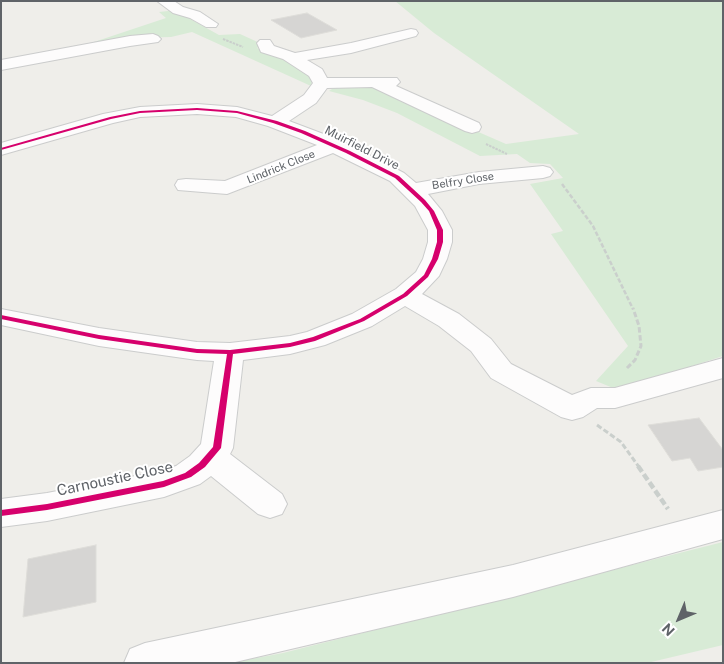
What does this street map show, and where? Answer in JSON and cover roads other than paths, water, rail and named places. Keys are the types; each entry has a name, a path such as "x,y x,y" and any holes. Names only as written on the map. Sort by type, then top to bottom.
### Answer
{"street":[{"path":"164,1 178,10 195,15 211,24"},
{"path":"293,58 351,48 411,33"},
{"path":"1,65 29,62 130,41 153,40"},
{"path":"266,46 293,58 316,74 322,83"},
{"path":"322,83 383,82 472,127"},
{"path":"275,122 310,99 322,83"},
{"name":"Muirfield Drive","path":"1,149 110,118 168,109 225,110 275,122 335,145 397,177 423,201 437,221 440,230 440,242 435,259 426,276 405,295 362,320 315,339 274,347 230,352 164,348 1,317"},
{"name":"Lindrick Close","path":"186,185 227,188 335,145"},
{"name":"Belfry Close","path":"413,190 479,178 510,169 543,172"},
{"path":"405,295 450,320 481,345 501,371 515,380 548,395 572,410 585,402 615,398 723,368"},
{"path":"230,352 217,448 211,456 270,504"},
{"name":"Carnoustie Close","path":"12,503 47,507 164,484 188,475 211,456"},
{"path":"145,663 513,581 723,524"}]}
